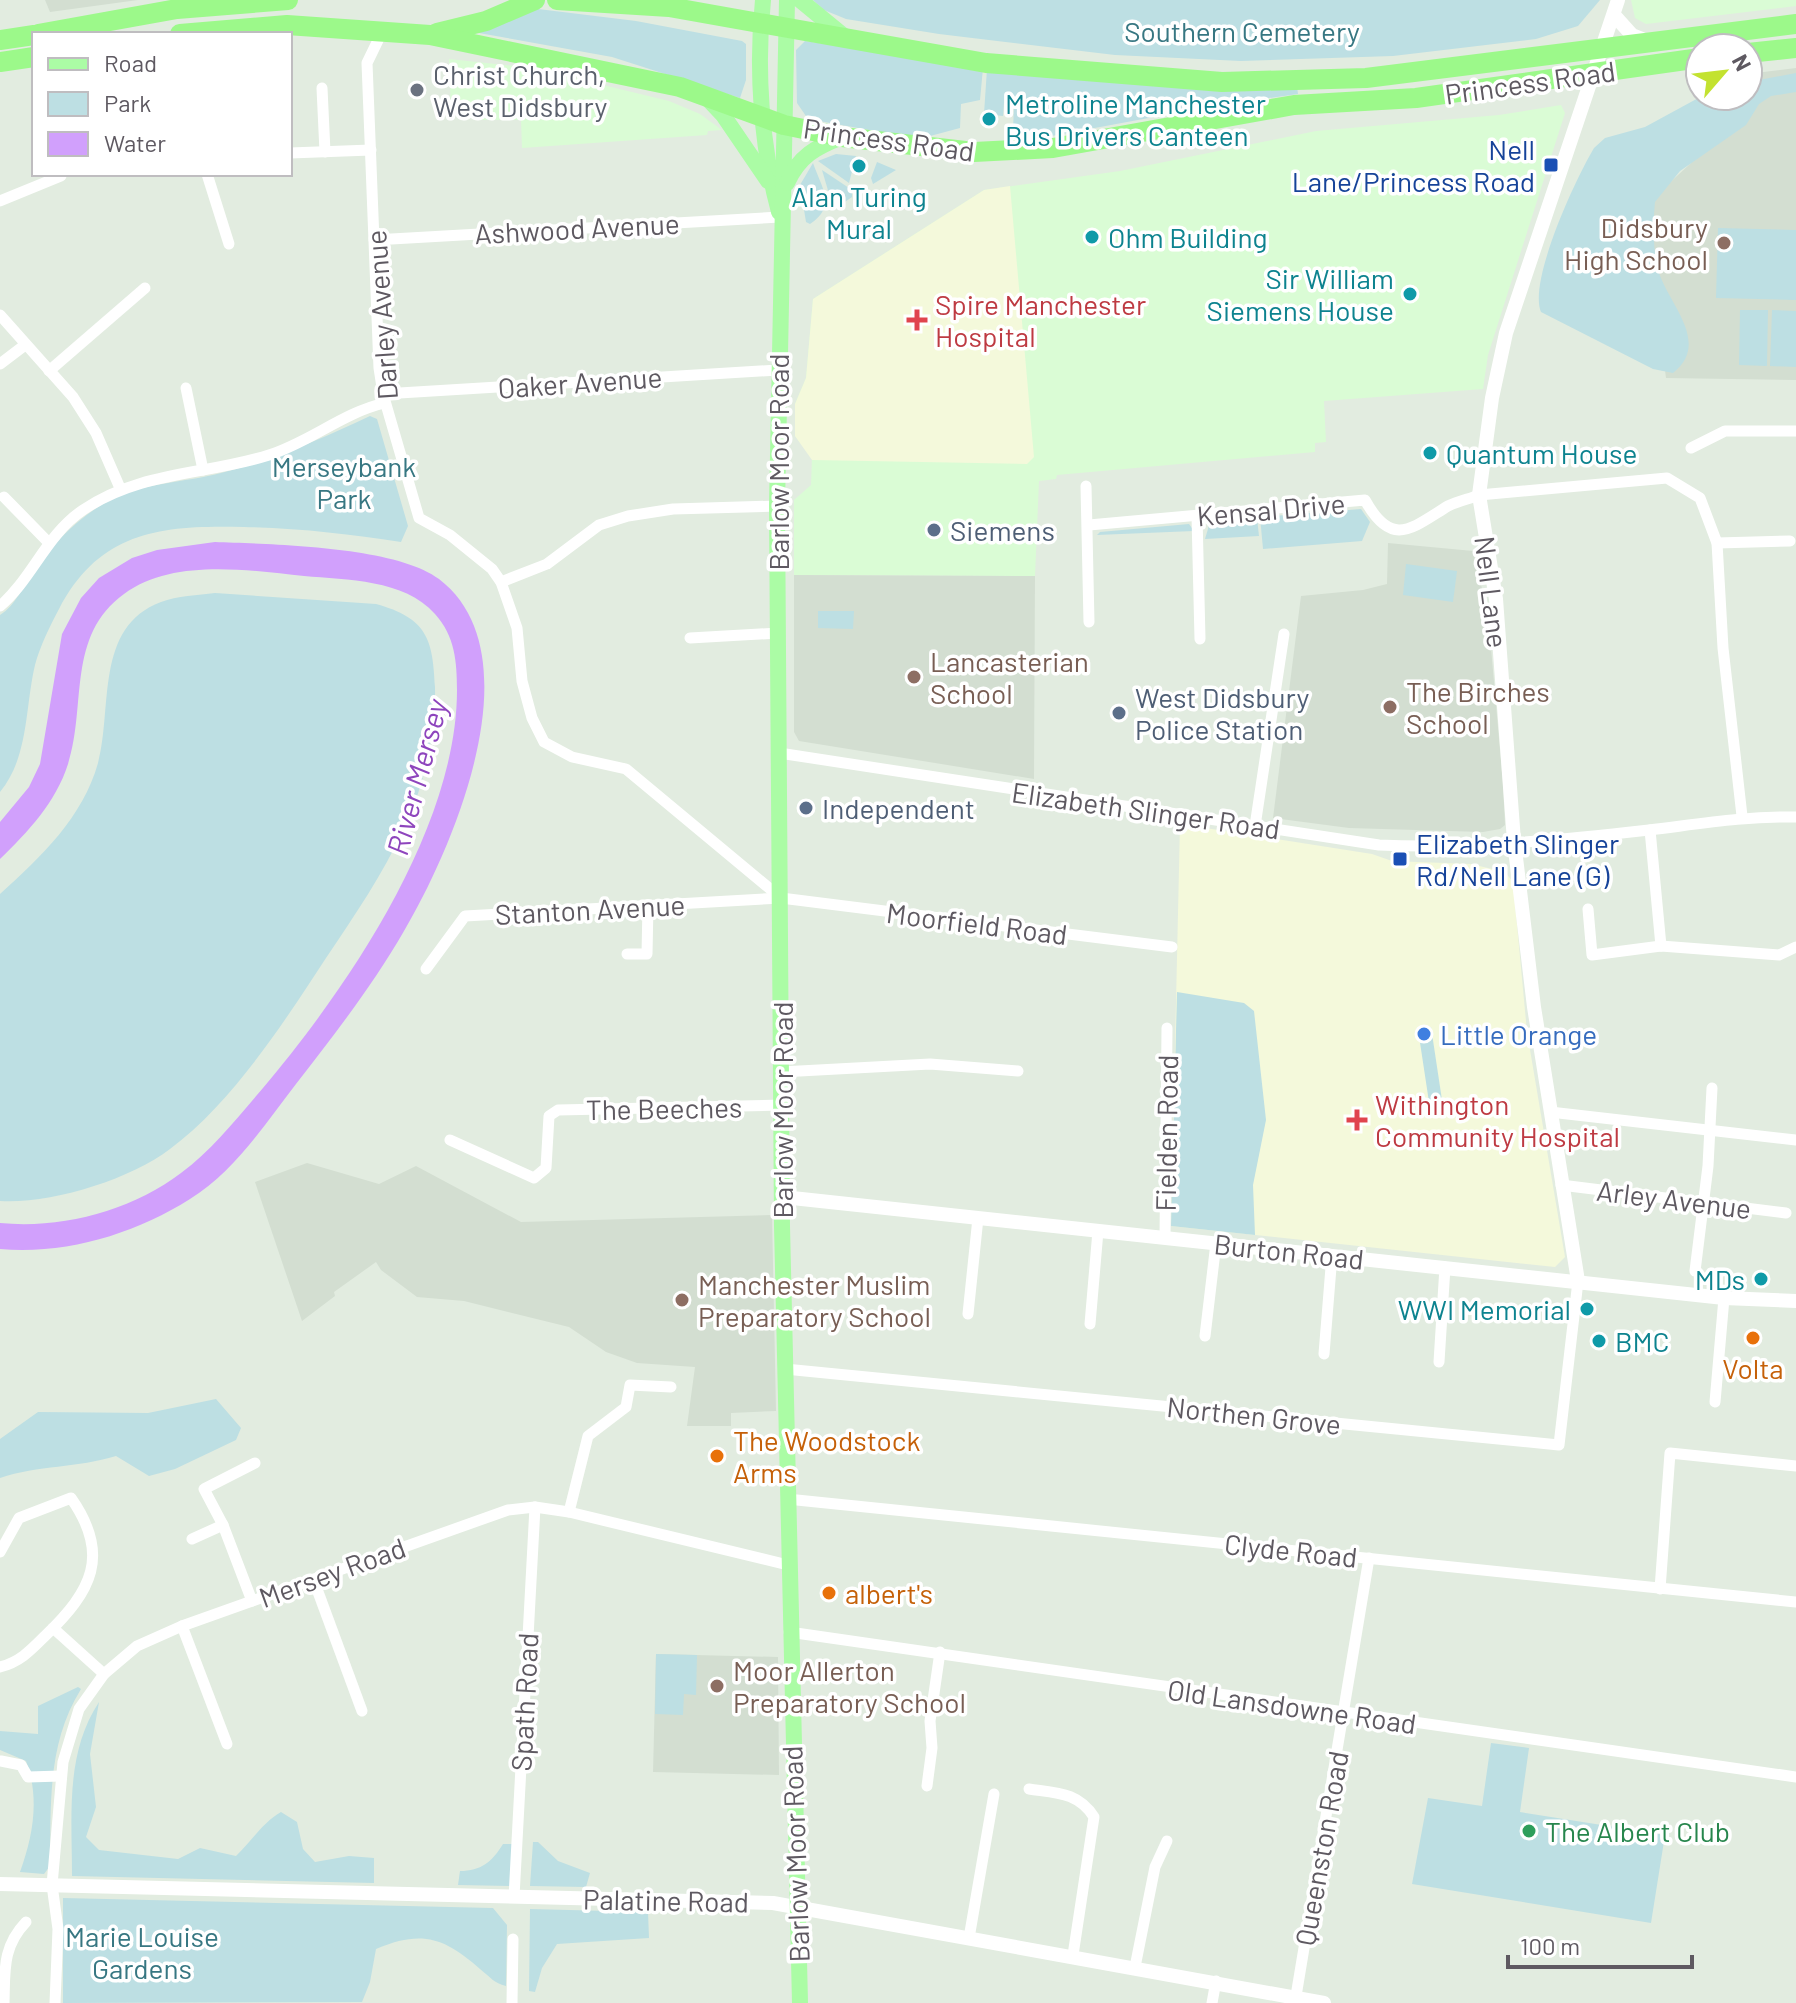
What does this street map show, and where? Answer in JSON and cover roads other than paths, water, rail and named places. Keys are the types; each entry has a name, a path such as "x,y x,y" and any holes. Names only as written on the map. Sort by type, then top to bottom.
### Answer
{"highway":[{"path":"47,32 177,9 288,0"},
{"path":"430,35 486,21 535,0"},
{"name":"Princess Road","path":"557,0 669,7 760,25 1010,65 1222,82 1366,78 1796,24"},
{"name":"Princess Road","path":"204,32 287,25 430,35 600,68 703,95 784,125 842,137 958,152 1053,148 1294,105 1416,98 1684,60"},
{"path":"0,40 32,35"},
{"path":"1764,51 1796,48"},
{"path":"0,62 32,57"}],"main road":[{"name":"Barlow Moor Road","path":"763,0 760,25 764,118 778,187 780,217 777,506 781,1072 789,1632 800,2003"},
{"name":"Barlow Moor Road","path":"778,187 784,125 787,0"},
{"path":"800,0 808,10 847,39"},
{"path":"703,95 723,115 778,187 813,149 842,137"}],"street":[{"name":"Nell Lane","path":"1616,7 1632,35 1650,42"},
{"name":"Nell Lane","path":"1578,1281 1550,1112 1514,841 1496,599 1479,495 1492,398 1506,333 1616,7"},
{"name":"Darley Avenue","path":"383,30 367,63 384,399 419,518 450,535 492,569 501,582 517,628 522,681 532,718 544,742 572,757 626,769 781,898"},
{"path":"322,88 325,152"},
{"path":"292,153 371,150"},
{"path":"0,201 61,176"},
{"path":"208,176 229,244"},
{"name":"Ashwood Avenue","path":"374,240 780,217"},
{"path":"49,371 145,288"},
{"path":"0,315 73,397 96,433 120,488"},
{"path":"0,364 25,345"},
{"name":"Oaker Avenue","path":"0,606 48,542 82,511 120,488 270,455 384,399 778,370"},
{"path":"186,388 203,470"},
{"path":"1691,448 1725,431 1796,431"},
{"path":"1479,495 1667,478 1700,498 1717,543 1723,648 1742,816"},
{"path":"1086,486 1089,622"},
{"name":"Kensal Drive","path":"1089,525 1365,500 1380,522 1391,529 1406,530 1419,527 1452,504 1479,495"},
{"path":"4,497 48,542"},
{"path":"501,582 547,564 599,525 628,516 673,509 777,506"},
{"path":"1197,516 1200,639"},
{"path":"1717,543 1790,541"},
{"path":"690,638 779,633"},
{"path":"1255,826 1284,634"},
{"name":"Elizabeth Slinger Road","path":"779,753 1379,845 1444,848 1650,830 1742,816 1796,817"},
{"path":"1650,830 1661,946"},
{"name":"Stanton Avenue","path":"426,969 465,916 781,898"},
{"name":"Moorfield Road","path":"781,898 1172,947"},
{"path":"627,954 647,954 648,905"},
{"path":"1588,909 1592,955 1661,946 1779,955 1796,947"},
{"name":"Fielden Road","path":"1165,1238 1167,1028"},
{"path":"781,1072 930,1064 1018,1071"},
{"path":"1695,1271 1705,1202 1712,1088"},
{"name":"The Beeches","path":"450,1140 534,1178 546,1168 549,1116 558,1110 782,1105"},
{"path":"1550,1112 1796,1140"},
{"name":"Arley Avenue","path":"1561,1185 1786,1213"},
{"name":"Burton Road","path":"783,1197 1724,1298 1796,1301"},
{"path":"968,1314 978,1218"},
{"path":"1090,1324 1098,1231"},
{"path":"1205,1336 1216,1243"},
{"path":"1324,1354 1332,1255"},
{"path":"1439,1362 1445,1267"},
{"name":"Northen Grove","path":"785,1369 1559,1445 1578,1281"},
{"path":"1715,1402 1724,1298"},
{"path":"569,1512 588,1436 626,1407 630,1385 671,1387"},
{"path":"1660,1589 1670,1453 1796,1466"},
{"path":"252,1601 223,1525 204,1489 255,1463"},
{"path":"0,1552 19,1518 71,1498 88,1522 93,1552 90,1580 53,1628 21,1659 0,1667"},
{"name":"Clyde Road","path":"787,1499 1796,1602"},
{"name":"Mersey Road","path":"55,2003 58,1929 52,1885 61,1776 79,1709 104,1674 137,1646 182,1626 497,1514 535,1507 569,1512 788,1565"},
{"name":"Spath Road","path":"514,1897 535,1507"},
{"path":"192,1539 223,1525"},
{"name":"Queenston Road","path":"1296,1996 1369,1558"},
{"path":"314,1581 362,1711"},
{"path":"182,1626 227,1744"},
{"path":"53,1628 104,1674"},
{"name":"Old Lansdowne Road","path":"789,1632 1796,1777"},
{"path":"927,1786 932,1748 930,1721 940,1652"},
{"path":"1,1761 21,1765 28,1777 61,1776"},
{"path":"1029,1789 1069,1794 1085,1803 1094,1817 1073,1955"},
{"path":"969,1938 994,1794"},
{"path":"1135,1967 1155,1867 1167,1841"},
{"name":"Palatine Road","path":"0,1884 754,1902 1073,1955 1324,2003"},
{"path":"4,2003 5,1953 13,1936 26,1922"},
{"path":"512,2003 513,1939"},
{"path":"1212,2003 1216,1981"}],"water":[{"path":"215,542 364,553 419,568 439,579 468,612 482,654 484,701 477,752 462,803 424,895 379,971 260,1131 221,1175 190,1199 123,1232 49,1249 0,1249 0,1223 71,1220 118,1207 140,1198 181,1173 214,1143 296,1047 362,953 418,849 439,796 452,742 456,669 454,650 447,631 422,602 374,583 235,570 187,571 164,575 124,594 106,611 93,630 81,673 73,741 63,778 40,816 0,859 0,822 29,787 40,764 62,634 81,598 99,578 132,558 157,550"}],"place":[{"name":"Christ Church, West Didsbury","path":"417,90"},
{"name":"Metroline Manchester Bus Drivers Canteen","path":"989,119"},
{"name":"Nell Lane/Princess Road","path":"1551,165"},
{"name":"Alan Turing Mural","path":"859,166"},
{"name":"Ohm Building","path":"1092,237"},
{"name":"Didsbury High School","path":"1724,243"},
{"name":"Sir William Siemens House","path":"1410,294"},
{"name":"Spire Manchester Hospital","path":"917,320"},
{"name":"Quantum House","path":"1430,453"},
{"name":"Siemens","path":"934,530"},
{"name":"Lancasterian School","path":"914,677"},
{"name":"The Birches School","path":"1390,707"},
{"name":"West Didsbury Police Station","path":"1119,713"},
{"name":"Independent","path":"806,808"},
{"name":"Elizabeth Slinger Rd/Nell Lane (G)","path":"1400,859"},
{"name":"Little Orange","path":"1424,1034"},
{"name":"Withington Community Hospital","path":"1357,1120"},
{"name":"MDs","path":"1761,1279"},
{"name":"Manchester Muslim Preparatory School","path":"682,1300"},
{"name":"WWI Memorial","path":"1587,1309"},
{"name":"Volta","path":"1753,1338"},
{"name":"BMC","path":"1599,1341"},
{"name":"The Woodstock Arms","path":"717,1456"},
{"name":"albert's","path":"829,1593"},
{"name":"Moor Allerton Preparatory School","path":"717,1686"},
{"name":"The Albert Club","path":"1529,1831"}],"park label":[{"name":"Southern Cemetery","path":"1242,31"},
{"name":"Merseybank Park","path":"344,482"},
{"name":"Marie Louise Gardens","path":"142,1952"}],"water label":[{"name":"River Mersey","path":"416,777"}]}
